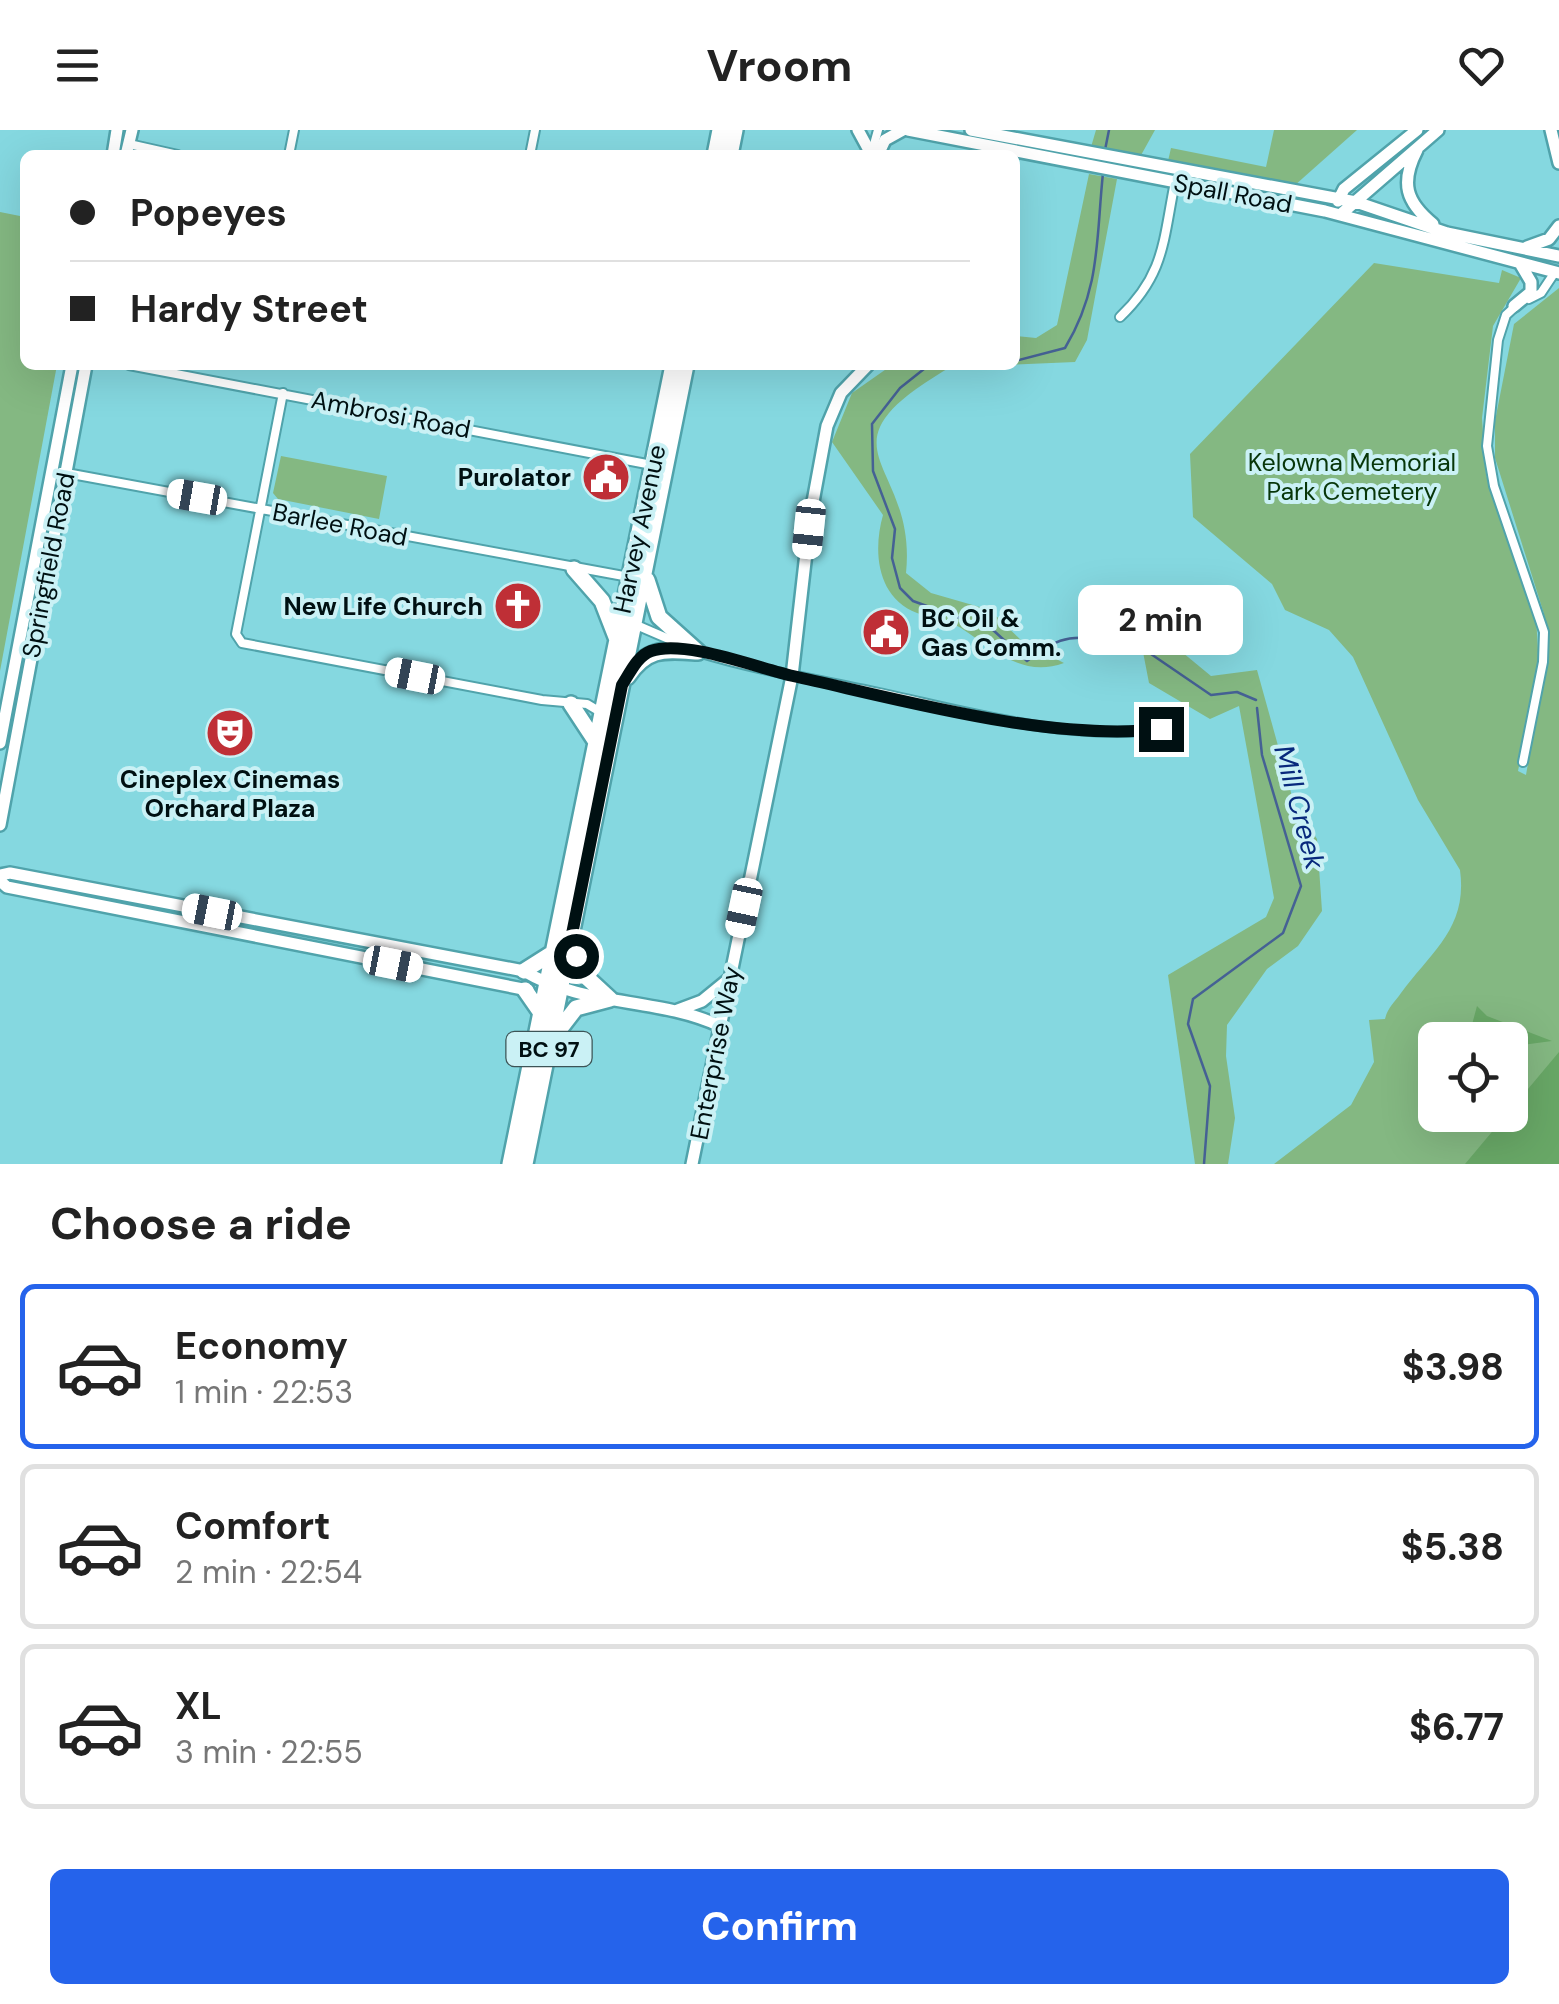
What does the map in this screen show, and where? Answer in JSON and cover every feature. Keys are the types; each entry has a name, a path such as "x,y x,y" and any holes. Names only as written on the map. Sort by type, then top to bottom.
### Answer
{"highway":[{"name":"Harvey Avenue","path":"602,712 672,370"},
{"name":"Harvey Avenue","path":"525,1164 548,1052 554,952 603,745 622,685 685,370"},
{"path":"652,465 661,494"},
{"path":"574,570 602,601 616,638"},
{"path":"645,572 659,617 698,652"},
{"path":"627,585 634,624"},
{"path":"622,685 639,659 651,651 698,652"},
{"path":"571,704 603,745"},
{"path":"602,712 603,745"},
{"name":"Harvey Avenue","path":"510,1164 541,1013 572,934 603,745"},
{"path":"572,934 583,974 610,999"},
{"path":"524,971 554,952"},
{"path":"525,990 541,1013"},
{"path":"548,1052 562,1021 576,1008 610,999"}],"main road":[{"path":"128,150 132,130"},
{"path":"878,150 885,140 905,130"},
{"name":"Spall Road","path":"905,130 998,147"},
{"name":"Spall Road","path":"971,130 998,147"},
{"path":"1340,216 1338,199 1417,130"},
{"path":"1340,216 1438,130"},
{"path":"1551,130 1559,163"},
{"path":"1419,147 1410,164 1407,192 1416,210 1447,233"},
{"name":"Spall Road","path":"1020,150 1356,202 1447,233 1520,248 1558,267"},
{"name":"Spall Road","path":"1112,165 1340,216 1521,264 1558,267"},
{"path":"1520,248 1550,239 1559,226"},
{"path":"1514,306 1531,292 1521,264"},
{"name":"Springfield Road","path":"0,825 71,370"},
{"name":"Springfield Road","path":"0,743 58,472 85,370"},
{"name":"Enterprise Way","path":"692,1164 792,676 810,518 827,426 840,393 859,370"},
{"path":"554,987 525,990 6,887 0,878 10,873 524,971 554,987 675,1010 720,1026"},
{"path":"675,1010 702,1001 730,979"}],"street":[{"path":"115,142 128,150"},
{"path":"1120,317 1146,292 1156,272 1175,182"},
{"path":"1523,762 1543,662 1544,632 1494,486 1488,446 1498,340 1514,306 1541,293 1558,267"},
{"name":"Ambrosi Road","path":"156,370 652,465"},
{"path":"283,393 236,634 242,643 586,704 602,712"},
{"name":"Barlee Road","path":"58,472 574,570 627,585"},
{"path":"634,624 698,652 792,676 1049,728 1103,733 1161,729"}],"green space":[{"path":"1096,130 1155,130 1140,157 1091,147"},
{"path":"1274,130 1357,130 1294,186 1168,161 1171,148 1266,167"},
{"path":"1089,174 1117,179 1087,340 1075,362 1020,365 1020,336 1036,338 1057,325"},
{"path":"0,212 20,216 20,370 56,370 0,671"},
{"name":"Kelowna Memorial Park Cemetery","path":"1374,263 1499,283 1502,270 1521,278 1493,326 1482,418 1486,475 1536,617 1539,666 1518,771 1526,775 1548,649 1544,614 1495,458 1495,421 1514,324 1559,288 1559,1164 1274,1164 1351,1105 1374,1062 1369,1020 1385,1019 1445,938 1458,908 1460,870 1418,800 1353,657 1329,630 1285,610 1272,584 1193,517 1190,454"},
{"path":"885,370 946,370 910,394 886,417 877,438 879,458 898,504 905,535 906,573 931,593 990,610 1023,642 1064,663 1049,667 1022,664 997,653 956,625 903,606 893,596 879,557 883,515 832,442 852,393"},
{"path":"281,456 387,476 379,519 278,499 273,493"},
{"path":"1148,624 1211,676 1257,670 1295,807 1317,839 1322,911 1298,946 1267,969 1227,1025 1226,1056 1235,1118 1228,1164 1195,1164 1168,975 1266,917 1274,898 1239,706 1210,719 1149,683 1138,626"},
{"path":"1477,1006 1487,1016 1503,1022 1473,1022"},
{"path":"1528,1032 1552,1041 1528,1044"},
{"path":"1559,1052 1559,1164 1465,1164 1492,1132 1528,1132 1528,1089"}],"waterway":[{"name":"Mill Creek","path":"1105,150 1109,130"},
{"name":"Mill Creek","path":"1020,360 1065,348 1077,326 1095,263 1103,173"},
{"name":"Mill Creek","path":"923,370 900,388 872,424 873,471 895,529 892,558 900,588 913,601 993,630 1027,661 1060,641 1099,640"},
{"name":"Mill Creek","path":"1148,652 1211,695 1237,692 1256,700"},
{"name":"Mill Creek","path":"1204,1164 1210,1086 1188,1024 1193,999 1283,933 1301,886 1262,755 1257,708"}],"place":[{"name":"Purolator","path":"606,477"},
{"name":"New Life Church","path":"518,606"},
{"name":"BC Oil & Gas Comm.","path":"886,632"},
{"name":"Cineplex Cinemas Orchard Plaza","path":"230,733"}],"route":[{"path":"576,956 572,934 622,685 639,659 651,651 698,652 792,676 1049,728 1093,733 1161,729"}]}
